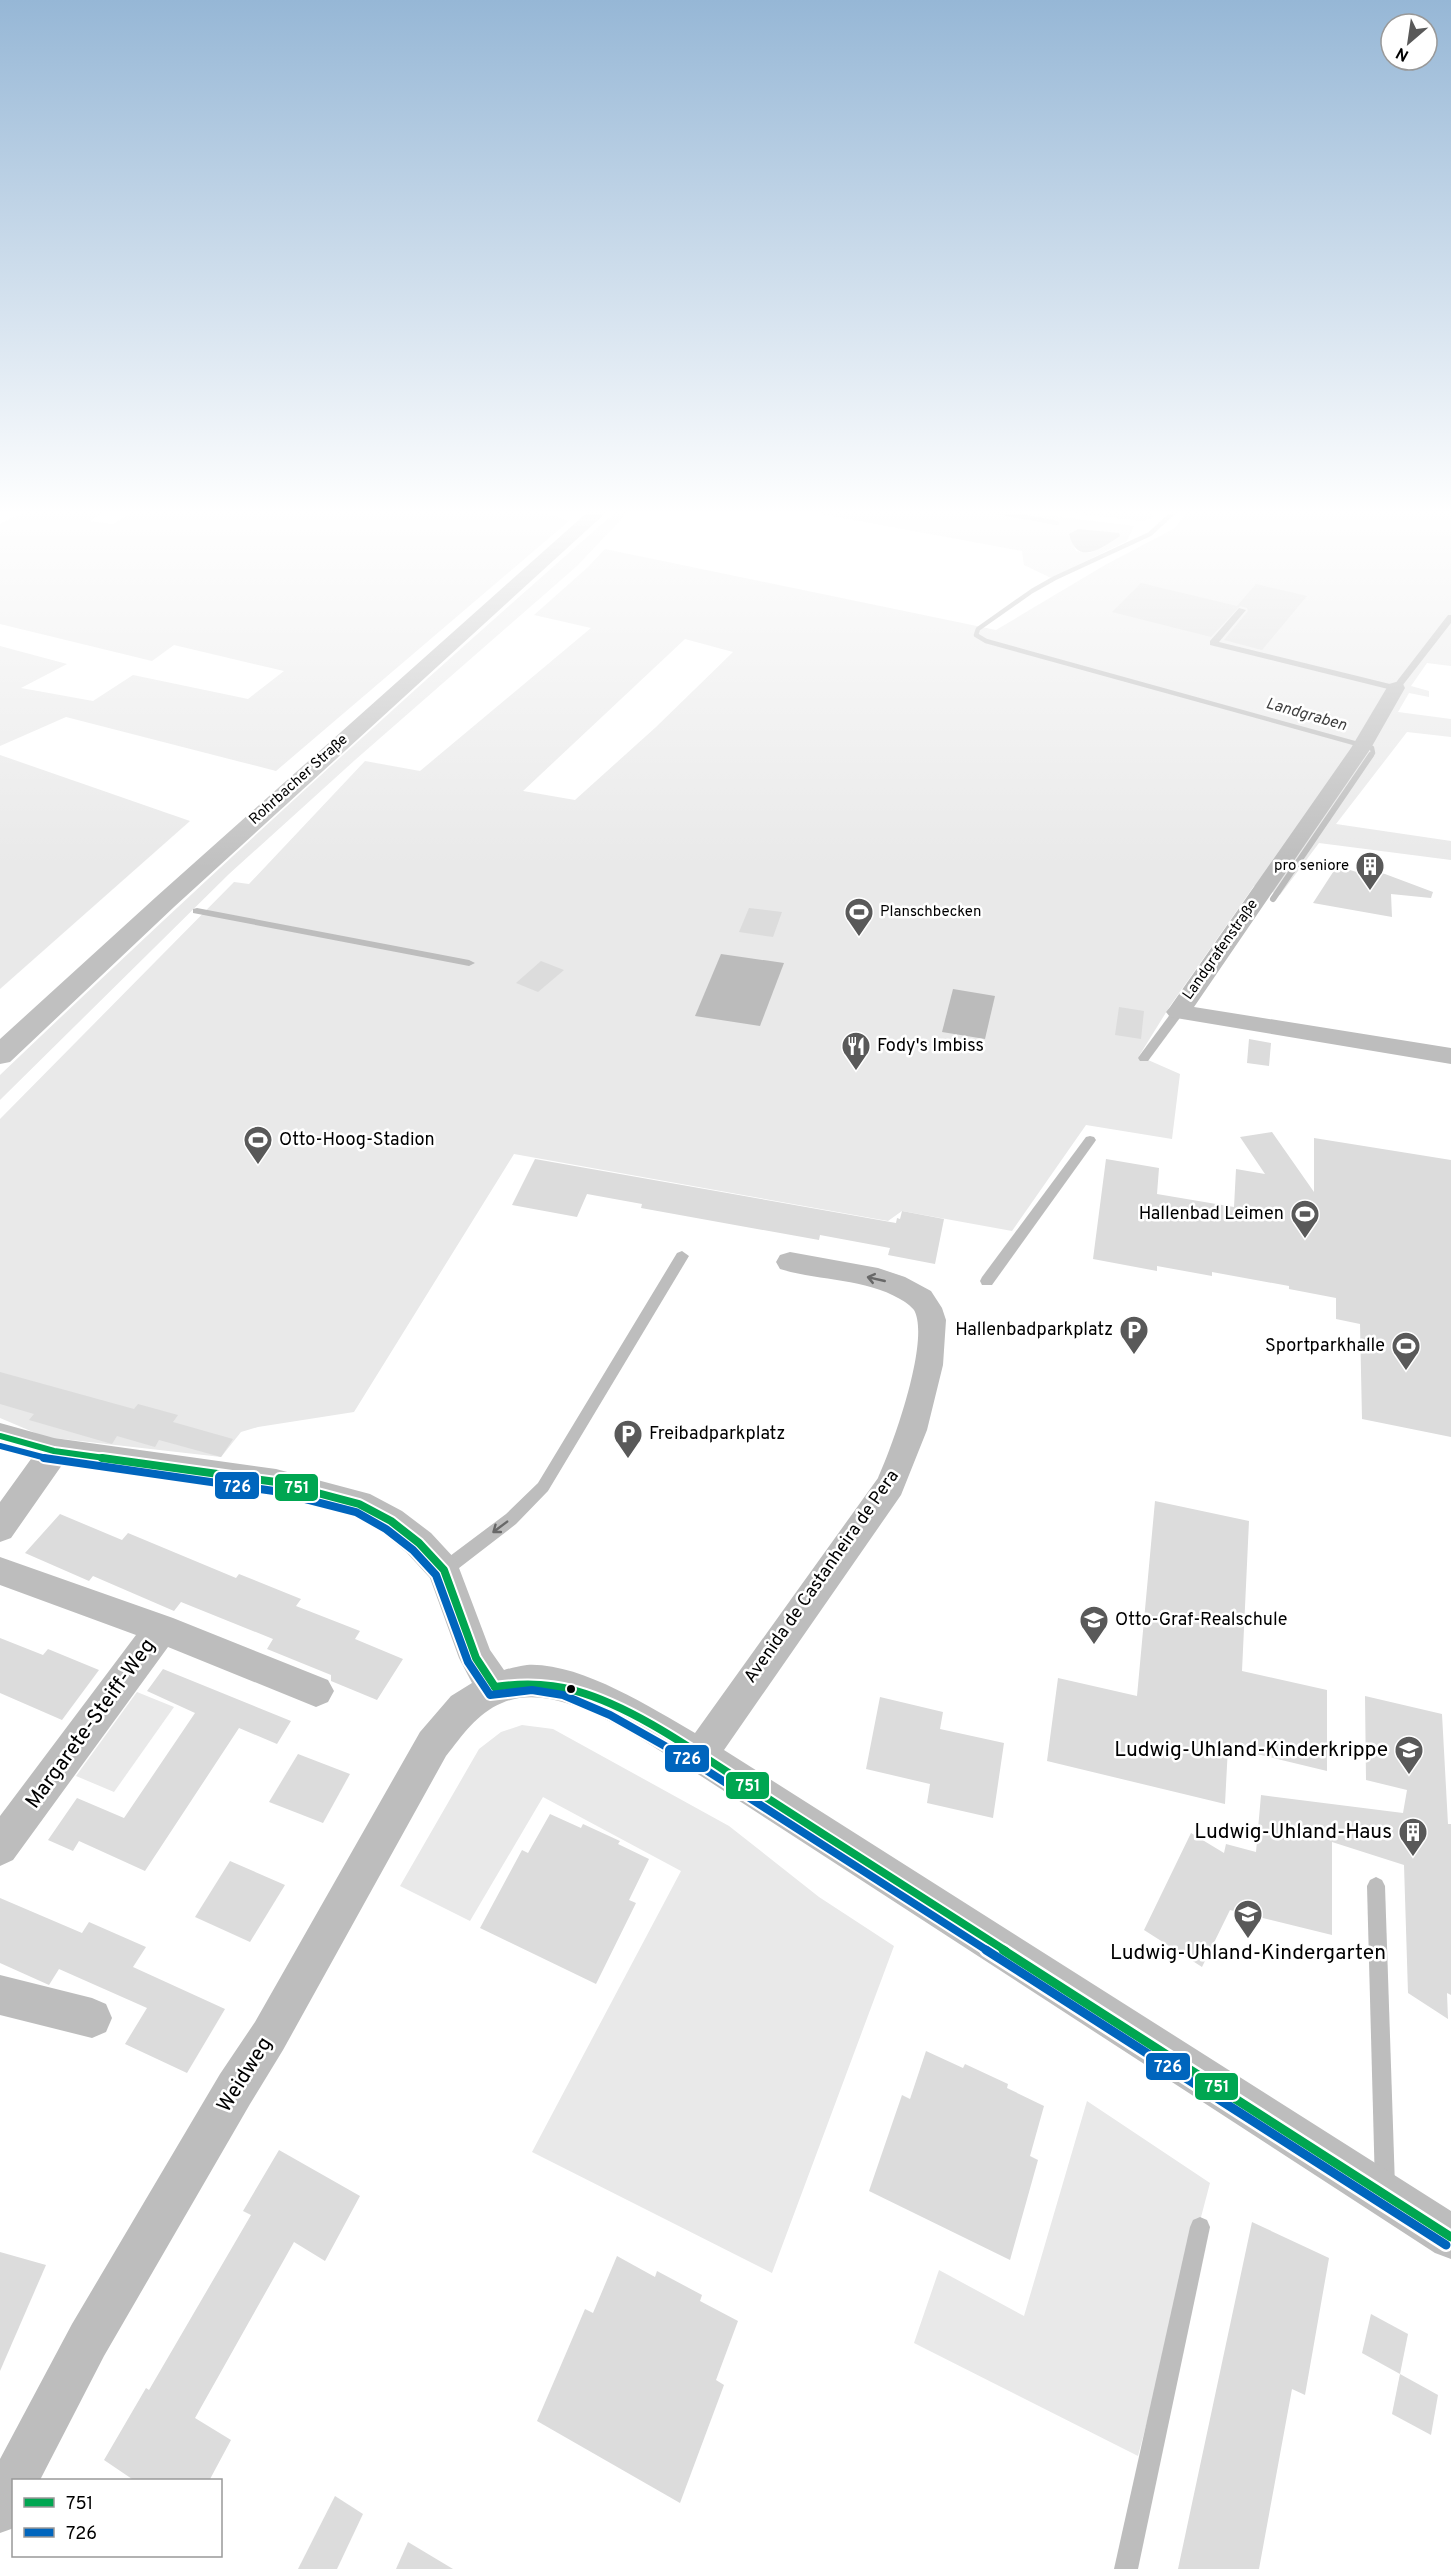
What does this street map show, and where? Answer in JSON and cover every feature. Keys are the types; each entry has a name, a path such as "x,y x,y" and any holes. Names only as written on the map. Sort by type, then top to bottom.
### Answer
{"main road":[{"name":"Rohrbacher Straße","path":"0,1054 468,629"}],"street":[{"name":"Landgrafenstraße","path":"1395,688 1363,746 1178,1012 1451,1056"},
{"name":"Avenida de Castanheira de Pera","path":"700,1755 890,1486 902,1461 930,1354 933,1326 928,1309 920,1298 903,1287 886,1281 790,1262"},
{"path":"0,1436 54,1451 197,1469 276,1482 359,1504 390,1521 419,1543 444,1570 476,1658 495,1688"},
{"path":"0,1528 54,1451"},
{"name":"Margarete-Steiff-Weg","path":"0,1571 161,1629 316,1691"},
{"name":"Margarete-Steiff-Weg","path":"0,1847 161,1629"},
{"name":"Weidweg","path":"16,2479 88,2340 229,2099 269,2036 447,1722 465,1705 495,1688 527,1681 568,1686 590,1694 700,1755 1451,2236"},
{"path":"0,1995 92,2018"},
{"name":"Weidweg","path":"0,2509 12,2486"}],"lane":[{"path":"1225,629 1213,643 1395,688 1442,629"},
{"path":"196,911 469,963"},
{"path":"1144,1058 1178,1012"},
{"path":"987,1281 1090,1140"},
{"path":"444,1570 511,1519 543,1487 682,1256"},
{"path":"1376,1886 1385,2194"},
{"path":"1126,2569 1200,2227"}],"shaded area":[{"path":"20,629 443,629 276,771 66,717 0,746 0,646 67,664 21,688 93,701 133,675 248,699 284,671 174,645 152,661"},
{"path":"484,629 505,629 229,874 0,1100 0,1075 152,931"},
{"path":"590,629 1451,629 1451,666 1427,663 1411,686 1429,691 1429,697 1409,693 1398,712 1451,719 1451,737 1407,732 1336,824 1451,841 1451,860 1319,843 1280,895 1254,886 1170,1006 1139,1056 1180,1074 1172,1139 1086,1125 1012,1231 902,1211 888,1221 514,1154 354,1412 258,1427 241,1432 221,1457 45,1437 0,1418 0,1119 234,882 249,884 365,761 420,771","holes":["685,639 733,652 656,727 575,800 523,791"]},
{"path":"0,755 190,821 0,989"},
{"path":"721,954 784,963 760,1026 695,1016"},
{"path":"953,989 995,996 985,1039 942,1032"},
{"path":"137,1692 174,1707 114,1792 76,1776"},
{"path":"522,1725 553,1729 729,1826 819,1897 894,1946 772,2273 532,2152 681,1871 543,1797 470,1921 400,1886 479,1749 501,1732"},
{"path":"1087,2101 1210,2183 1138,2456 914,2343 939,2270 1024,2316"}],"building":[{"path":"1179,629 1219,629 1211,637"},
{"path":"1233,629 1280,629 1262,650 1224,640"},
{"name":"pro seniore","path":"1337,866 1363,874 1364,869 1385,874 1433,892 1431,898 1391,894 1392,917 1313,903"},
{"path":"749,908 782,912 773,937 739,932"},
{"path":"541,961 564,970 538,992 516,983"},
{"path":"1119,1007 1144,1011 1141,1039 1115,1035"},
{"path":"1249,1039 1271,1043 1269,1066 1247,1063"},
{"path":"1272,1132 1314,1192 1314,1138 1451,1160 1451,1437 1362,1419 1360,1324 1336,1319 1336,1298 1289,1289 1289,1286 1212,1272 1212,1276 1157,1266 1157,1271 1093,1259 1106,1159 1159,1168 1157,1194 1234,1207 1236,1169 1265,1174 1240,1137"},
{"path":"535,1159 896,1223 902,1211 944,1219 935,1264 888,1255 890,1248 820,1235 819,1240 746,1227 641,1208 642,1204 587,1194 577,1217 512,1205"},
{"path":"0,1372 134,1409 138,1404 178,1415 173,1422 233,1439 221,1457 159,1440 155,1447 117,1436 112,1444 29,1420 34,1414 0,1404"},
{"path":"1155,1501 1249,1521 1242,1671 1327,1690 1327,1771 1228,1747 1225,1804 1047,1761 1058,1678 1137,1696"},
{"path":"60,1514 122,1540 128,1533 236,1578 239,1574 301,1599 296,1606 360,1631 355,1639 403,1659 377,1700 331,1681 331,1675 267,1649 273,1639 181,1602 174,1611 93,1576 89,1581 25,1553"},
{"path":"0,1638 43,1655 48,1649 99,1670 62,1720 0,1693"},
{"path":"163,1669 291,1721 277,1744 239,1728 145,1871 79,1841 73,1851 48,1840 77,1798 124,1818 195,1713 147,1691"},
{"path":"1365,1696 1442,1714 1448,1824 1451,1824 1451,1995 1447,1993 1448,2019 1408,1993 1404,1865 1332,1842 1332,1935 1230,1910 1202,1967 1144,1930 1191,1833 1224,1853 1226,1844 1256,1852 1261,1795 1403,1813 1407,1790 1366,1780"},
{"path":"880,1697 943,1712 940,1729 1004,1743 993,1818 927,1803 930,1784 866,1769"},
{"path":"298,1754 350,1774 323,1823 269,1802"},
{"path":"550,1814 581,1828 583,1824 620,1841 618,1844 649,1859 629,1900 636,1903 596,1984 480,1928 522,1850 528,1853"},
{"path":"230,1861 285,1885 250,1942 195,1917"},
{"path":"0,1898 82,1933 89,1922 146,1947 133,1967 225,2009 187,2073 125,2044 147,2008 59,1969 49,1985 0,1963"},
{"path":"926,2051 963,2068 965,2064 1008,2084 1007,2088 1044,2106 1030,2156 1038,2160 1010,2260 869,2191 902,2095 910,2099"},
{"path":"279,2150 360,2196 325,2261 294,2242 195,2418 231,2440 210,2479 132,2479 104,2460 146,2388 149,2390 251,2215 243,2211"},
{"path":"1252,2222 1329,2258 1305,2395 1292,2389 1259,2569 1178,2569"},
{"path":"0,2252 46,2265 0,2371"},
{"path":"617,2256 655,2277 657,2271 702,2295 700,2301 738,2321 716,2380 724,2385 680,2503 537,2421 585,2309 593,2313"},
{"path":"1371,2314 1408,2334 1400,2374 1362,2353"},
{"path":"1400,2374 1438,2395 1431,2435 1392,2414"},
{"path":"335,2496 363,2514 337,2569 298,2569"},
{"path":"408,2542 453,2569 396,2569"}],"waterway":[{"name":"Landgraben","path":"978,629 976,635 986,641 1372,748 1373,753 1370,757"},
{"name":"Landgraben","path":"1273,899 1371,755"}],"transit line":[{"name":"751","path":"0,1436 54,1451 276,1482 359,1504 391,1521 419,1543 444,1570 476,1658 495,1687"},
{"name":"726","path":"0,1446 53,1460 274,1491 356,1512 386,1529 413,1550 436,1575 468,1662 490,1695 532,1690 563,1695 610,1715 695,1763 1446,2245"},
{"name":"751","path":"495,1687 524,1683 551,1685 577,1691 602,1700 652,1726 1451,2237"}],"place":[{"name":"pro seniore","path":"1370,892"},
{"name":"Planschbecken","path":"859,938"},
{"name":"Fody's Imbiss","path":"856,1072"},
{"name":"Otto-Hoog-Stadion","path":"258,1166"},
{"name":"Hallenbad Leimen","path":"1305,1240"},
{"name":"Hallenbadparkplatz","path":"1134,1356"},
{"name":"Sportparkhalle","path":"1406,1372"},
{"name":"Freibadparkplatz","path":"628,1460"},
{"name":"Otto-Graf-Realschule","path":"1094,1646"},
{"name":"Ludwig-Uhland-Kinderkrippe","path":"1409,1776"},
{"name":"Ludwig-Uhland-Haus","path":"1413,1858"},
{"name":"Ludwig-Uhland-Kindergarten","path":"1248,1940"}]}
